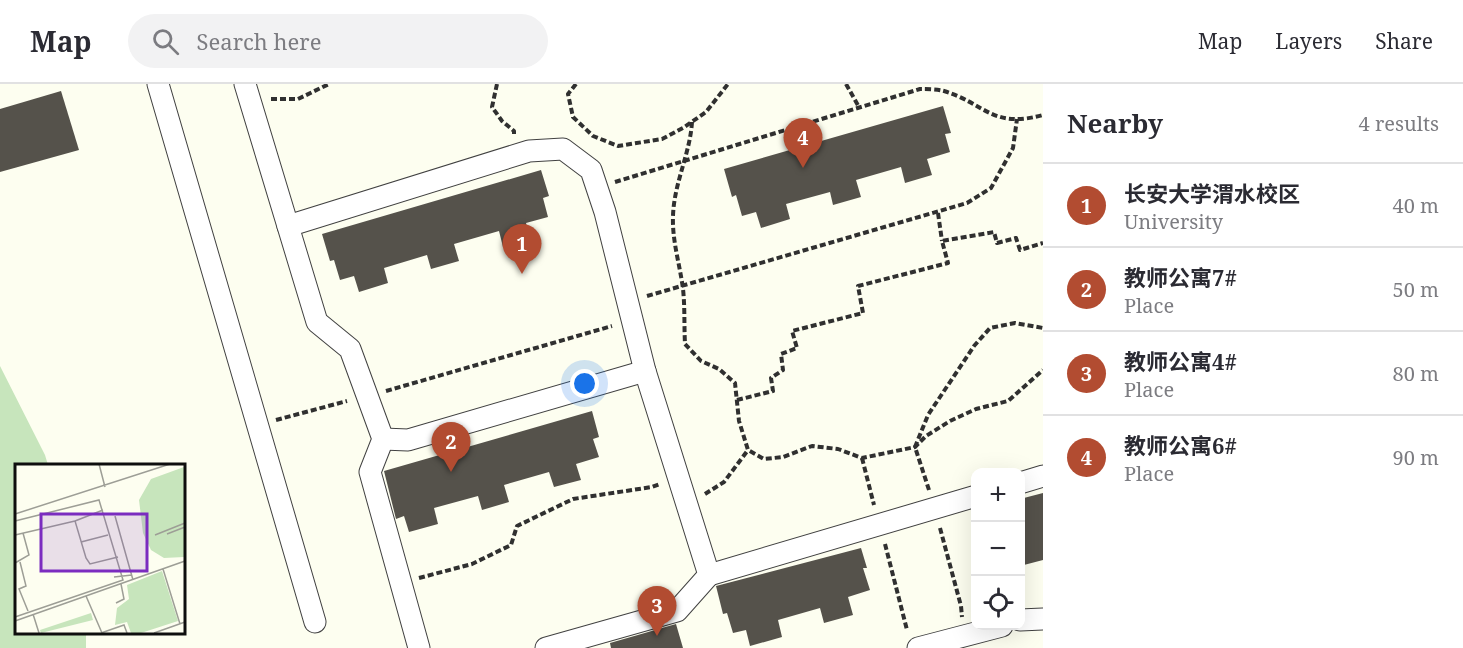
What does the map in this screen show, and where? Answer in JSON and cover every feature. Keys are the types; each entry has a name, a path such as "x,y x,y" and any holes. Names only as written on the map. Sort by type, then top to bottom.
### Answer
{"street":[{"path":"158,84 315,622"},
{"path":"247,92 317,322 350,349 383,439 370,472 419,648"},
{"path":"288,226 529,151 563,149 591,170 605,212 645,371 708,575"},
{"path":"383,439 408,440 645,371"},
{"path":"1025,481 1043,476"},
{"path":"546,648 677,611 708,575 971,497"},
{"path":"1029,620 1043,614"},
{"path":"913,642 965,642 993,630"}],"path":[{"path":"247,92 298,99 329,84"},
{"path":"497,84 492,107 502,122 514,131 513,156"},
{"path":"576,84 568,94 573,117 593,135 618,146 662,139 706,111 728,84"},
{"path":"846,84 860,107"},
{"path":"597,188 920,89 943,90 1003,119 1027,119 1043,115"},
{"path":"258,425 367,396 630,312 682,285 967,203 991,188 1013,148 1017,119"},
{"path":"692,122 675,190 673,216 674,241 682,285 685,345 701,361 719,369 735,383 740,421 748,450 764,459 783,457 812,446 838,449 862,458 915,447 926,436 950,421 976,410 1008,401 1043,370"},
{"path":"737,400 772,391 771,378 783,370 781,354 797,348 792,331 863,314 858,286 948,263 938,213"},
{"path":"942,241 994,232 997,243 1016,238 1020,250 1043,243"},
{"path":"965,642 961,606 935,508 915,447 928,415 974,346 990,328 1015,323 1043,328"},
{"path":"685,501 703,496 723,482 748,450"},
{"path":"862,458 913,642"},
{"path":"401,583 472,564 501,550 511,545 517,526 573,499 652,487 678,478"}],"green space":[{"path":"0,366 48,464 15,464 15,633 86,633 86,648 0,648"}],"building":[{"path":"61,91 79,150 0,172 0,109"},
{"path":"943,106 951,133 945,134 950,152 927,159 932,175 905,183 901,167 856,180 861,197 833,205 830,192 786,204 790,219 761,228 756,212 742,216 736,195 732,197 724,169"},
{"path":"541,170 549,196 543,198 548,217 526,223 530,239 503,247 499,231 454,244 459,261 431,269 427,255 384,268 388,283 359,292 354,276 340,280 334,260 330,261 322,234"},
{"path":"592,411 599,437 593,439 599,457 576,464 581,480 554,487 549,472 504,485 509,502 482,510 478,496 434,508 438,524 409,532 404,516 396,519 384,471"},
{"path":"1043,493 1043,560 1025,565 1025,522 1025,498"},
{"path":"861,548 867,568 863,568 870,590 848,597 853,615 824,623 820,608 778,620 782,637 750,646 746,630 733,633 727,613 723,614 716,586"},
{"path":"676,624 683,648 611,648 610,643"}],"place":[{"name":"教师公寓6#","path":"803,168"},
{"name":"长安大学渭水校区","path":"522,274"},
{"name":"教师公寓7#","path":"451,472"},
{"name":"教师公寓4#","path":"657,636"}]}
